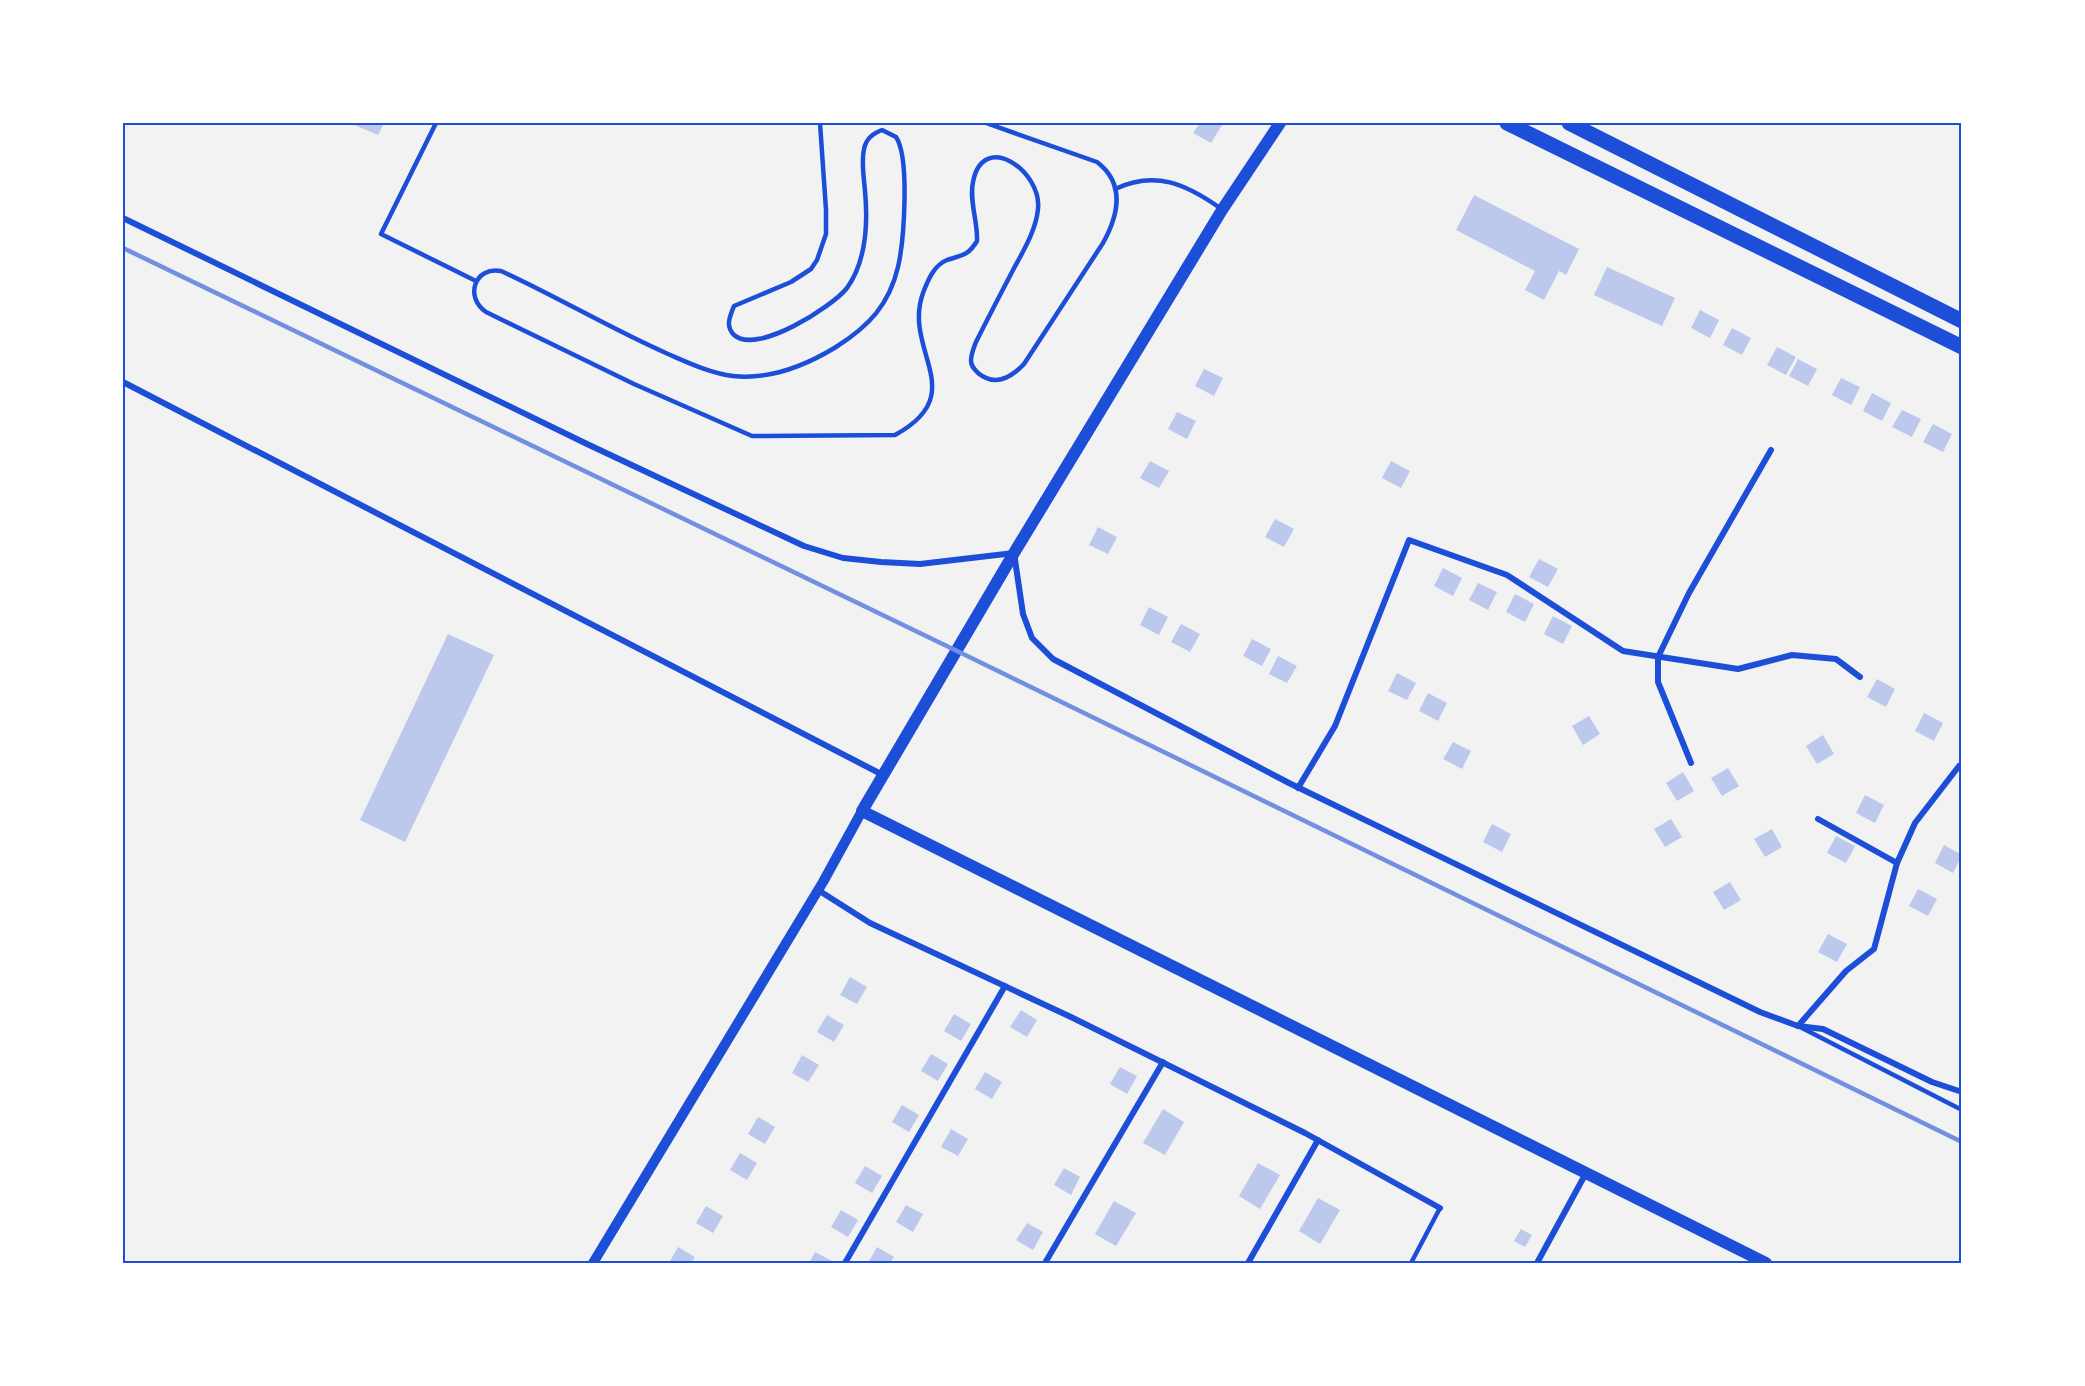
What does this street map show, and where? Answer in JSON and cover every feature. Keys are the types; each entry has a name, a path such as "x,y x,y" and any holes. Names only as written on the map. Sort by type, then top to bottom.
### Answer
{"highway":[{"path":"1507,123 1962,347"},
{"path":"1569,123 1962,321"}],"main road":[{"path":"1280,123 1222,210 1014,553 862,811 1766,1263"}],"street":[{"path":"123,218 577,439 804,546 843,558 911,564 1014,553 1023,614 1032,638 1053,659 1298,788 1760,1012 1798,1026 1823,1029 1932,1082 1962,1092"},
{"path":"123,382 883,775"},
{"path":"1691,763 1658,682 1658,657 1689,593 1771,450"},
{"path":"1298,788 1335,726 1409,540 1508,575 1623,651 1738,669 1792,655 1836,659 1860,677"},
{"path":"1798,1026 1846,971 1874,949 1897,863 1915,822 1959,766"},
{"path":"593,1263 818,890 862,811"},
{"path":"1818,819 1897,863"},
{"path":"818,890 870,923 1163,1062 1318,1140 1440,1208"},
{"path":"846,1263 1005,986"},
{"path":"1045,1263 1163,1062"},
{"path":"1248,1263 1318,1140"},
{"path":"1537,1263 1586,1173"}],"lane":[{"path":"436,123 381,234 476,281"},
{"path":"820,123 826,234 817,260 811,269 791,282 734,306 728,326 740,339 749,340 776,334 829,305 848,286 855,274 865,240 867,204 863,151 867,140 882,130 896,137 901,148 904,191 903,233 899,265 887,300 861,329 826,353 790,370 768,375 735,376 718,373 653,347 501,271 489,270 476,281 473,291 475,301 486,312 634,384 736,430 762,436 895,435 921,417 932,398 933,387 919,311 929,278 936,268 946,260 967,254 977,241 972,183 982,164 990,158 1011,160 1022,168 1030,179 1039,206 1025,248 972,353 973,368 986,379 996,381 1015,374 1024,364 1103,243 1116,213 1115,189 1104,168 1097,162 986,123"},
{"path":"1115,189 1136,181 1159,179 1181,186 1222,210"},
{"path":"1798,1026 1962,1110"},
{"path":"1411,1263 1440,1208"}],"building":[{"path":"350,123 384,123 378,135"},
{"path":"1200,123 1222,125 1211,143 1193,133"},
{"path":"1474,195 1579,249 1566,275 1559,271 1544,300 1525,290 1535,271 1456,230"},
{"path":"1607,267 1675,298 1662,326 1594,295"},
{"path":"1700,310 1719,320 1710,338 1691,328"},
{"path":"1732,328 1751,338 1742,355 1723,345"},
{"path":"1777,347 1796,357 1786,375 1767,365"},
{"path":"1798,359 1817,369 1808,386 1789,376"},
{"path":"1204,369 1223,378 1214,396 1195,386"},
{"path":"1841,378 1860,387 1851,405 1832,395"},
{"path":"1872,393 1891,403 1882,421 1863,411"},
{"path":"1902,410 1921,419 1912,437 1892,427"},
{"path":"1177,412 1196,421 1187,439 1168,429"},
{"path":"1933,424 1952,434 1943,452 1923,442"},
{"path":"1150,461 1169,471 1159,488 1140,478"},
{"path":"1391,461 1410,471 1401,488 1382,478"},
{"path":"1275,519 1294,529 1284,547 1265,537"},
{"path":"1098,527 1117,537 1108,554 1089,545"},
{"path":"1539,559 1558,569 1548,587 1529,577"},
{"path":"1443,568 1462,578 1453,596 1434,586"},
{"path":"1478,583 1497,592 1488,610 1469,600"},
{"path":"1515,594 1534,604 1525,622 1506,612"},
{"path":"1149,607 1168,617 1159,635 1140,625"},
{"path":"1553,616 1572,626 1563,644 1544,634"},
{"path":"1181,624 1200,634 1190,652 1171,642"},
{"path":"448,634 494,655 405,842 360,820"},
{"path":"1252,639 1271,649 1262,666 1243,656"},
{"path":"1278,656 1297,666 1287,683 1269,674"},
{"path":"1397,673 1416,683 1407,700 1388,691"},
{"path":"1877,679 1895,689 1886,707 1867,697"},
{"path":"1428,693 1447,703 1438,721 1419,711"},
{"path":"1924,713 1943,723 1934,741 1915,731"},
{"path":"1589,716 1600,734 1583,745 1572,726"},
{"path":"1823,735 1834,754 1817,764 1806,746"},
{"path":"1453,742 1471,751 1462,769 1443,759"},
{"path":"1728,768 1739,786 1722,796 1711,778"},
{"path":"1683,772 1694,791 1677,801 1666,783"},
{"path":"1865,795 1884,805 1875,823 1856,813"},
{"path":"1671,819 1682,837 1665,847 1654,829"},
{"path":"1492,824 1511,834 1502,852 1483,842"},
{"path":"1772,829 1782,847 1765,857 1754,839"},
{"path":"1836,836 1855,846 1846,863 1827,853"},
{"path":"1944,845 1962,855 1953,873 1935,863"},
{"path":"1730,882 1741,900 1724,910 1713,892"},
{"path":"1918,889 1937,899 1928,916 1909,906"},
{"path":"1828,934 1847,944 1837,962 1818,952"},
{"path":"850,977 867,987 857,1004 840,995"},
{"path":"1021,1010 1037,1020 1027,1037 1010,1027"},
{"path":"954,1014 971,1024 961,1041 944,1031"},
{"path":"827,1015 844,1025 834,1042 817,1032"},
{"path":"931,1054 948,1064 938,1081 921,1071"},
{"path":"802,1055 819,1065 808,1082 792,1073"},
{"path":"1120,1067 1137,1076 1127,1094 1110,1084"},
{"path":"985,1072 1002,1082 992,1099 975,1089"},
{"path":"902,1105 919,1115 909,1132 892,1122"},
{"path":"1163,1109 1184,1122 1165,1155 1143,1143"},
{"path":"758,1117 775,1127 765,1144 748,1134"},
{"path":"951,1129 968,1139 958,1156 941,1147"},
{"path":"740,1153 757,1163 747,1180 730,1170"},
{"path":"1258,1163 1280,1175 1260,1209 1239,1196"},
{"path":"865,1166 882,1176 872,1193 855,1183"},
{"path":"1064,1168 1080,1177 1071,1195 1054,1185"},
{"path":"1318,1198 1340,1210 1320,1244 1299,1231"},
{"path":"1114,1201 1136,1213 1116,1246 1095,1234"},
{"path":"906,1205 923,1214 913,1232 896,1222"},
{"path":"706,1206 723,1216 713,1233 696,1223"},
{"path":"841,1210 858,1220 848,1237 831,1227"},
{"path":"1027,1223 1043,1232 1033,1250 1016,1240"},
{"path":"1521,1229 1532,1235 1525,1247 1514,1241"},
{"path":"678,1247 695,1257 691,1263 669,1263"},
{"path":"877,1247 894,1257 890,1263 868,1263"},
{"path":"815,1252 832,1261 831,1263 809,1263"}],"railway":[{"path":"123,248 955,650 1962,1142"}]}
